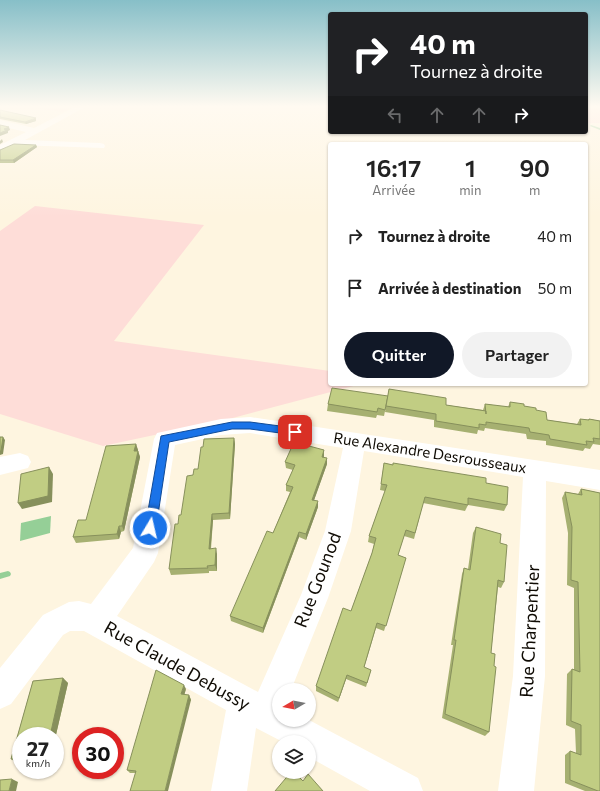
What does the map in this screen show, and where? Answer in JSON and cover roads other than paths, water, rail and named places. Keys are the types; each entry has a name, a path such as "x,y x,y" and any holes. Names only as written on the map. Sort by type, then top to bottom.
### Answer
{"street":[{"path":"0,149 11,143"},
{"path":"33,143 100,146"},
{"name":"Rue Alexandre Desrousseaux","path":"96,621 145,553 165,439 221,427 241,425 355,441 600,480"},
{"name":"Rue Gounod","path":"229,791 254,709 314,598 338,531 355,441"},
{"name":"Rue Charpentier","path":"516,791 529,676 535,469"},
{"name":"Rue Claude Debussy","path":"0,693 53,625 62,619 79,615 96,621 405,791"}],"waterway":[{"path":"0,576 8,574"}]}
